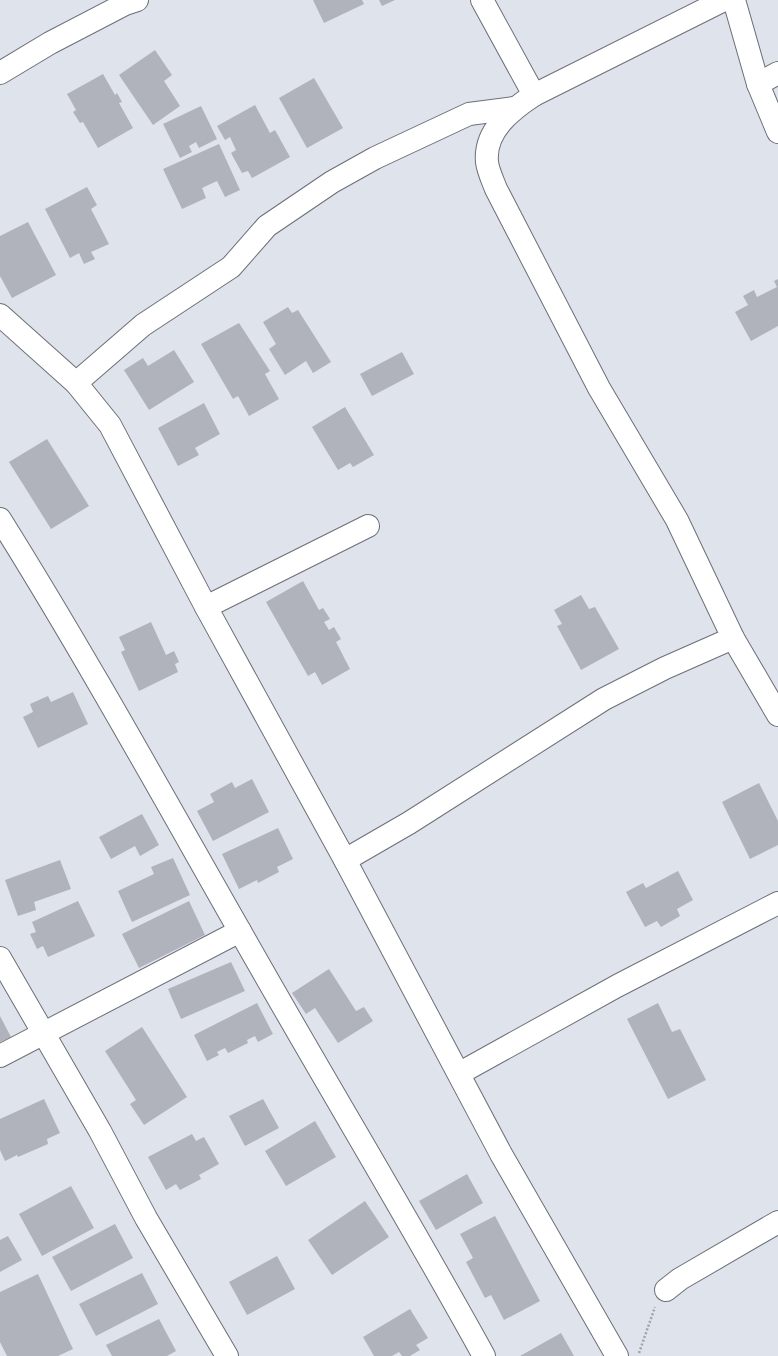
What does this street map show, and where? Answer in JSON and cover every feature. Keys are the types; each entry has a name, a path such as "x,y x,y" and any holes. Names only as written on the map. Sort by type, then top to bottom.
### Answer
{"street":[{"path":"0,73 50,43 125,4 137,0"},
{"path":"482,0 534,95"},
{"path":"724,0 534,95 514,108 490,136 487,162 496,188 599,388 677,520 733,638 778,714"},
{"path":"734,0 758,84 778,132"},
{"path":"758,84 778,73"},
{"path":"76,383 143,325 231,267 267,226 332,182 376,158 469,114 514,108"},
{"path":"0,315 76,383 110,425 206,608 460,1073 501,1154 617,1356"},
{"path":"0,519 55,607 110,704 179,820 240,931 484,1356"},
{"path":"206,608 368,526"},
{"path":"345,860 415,819 604,699 665,668 733,638"},
{"path":"460,1073 617,986 778,903"},
{"path":"0,1056 240,931"},
{"path":"0,958 100,1131 146,1218 227,1356"},
{"path":"666,1290 680,1279 778,1222"}],"path":[{"path":"638,1356 654,1308 666,1290"}],"building":[{"path":"313,0 362,0 364,4 324,23"},
{"path":"379,0 395,0 382,6"},
{"path":"155,50 172,75 164,81 180,106 153,125 119,75"},
{"path":"103,74 115,95 117,93 122,102 119,103 133,128 98,148 83,122 80,123 73,112 76,110 67,94"},
{"path":"314,78 343,128 307,148 279,98"},
{"path":"255,105 270,133 275,130 290,157 252,178 248,171 242,173 231,153 236,150 230,137 225,140 217,126"},
{"path":"201,106 217,139 199,148 196,142 189,146 192,152 180,158 163,124"},
{"path":"219,144 240,190 225,197 217,181 202,188 206,198 182,209 163,169"},
{"path":"87,187 97,205 91,209 109,244 91,252 95,259 84,264 79,253 70,258 45,209"},
{"path":"28,222 56,275 12,298 0,276 0,236"},
{"path":"778,279 778,326 751,341 735,312 748,305 743,296 754,290 757,297 777,287 774,281"},
{"path":"288,307 292,313 298,310 331,362 313,373 306,361 285,375 269,349 276,344 263,322"},
{"path":"239,323 270,371 265,374 279,399 249,416 238,396 233,399 201,344"},
{"path":"174,350 194,382 149,410 124,370 143,358 148,366"},
{"path":"402,352 414,374 372,396 360,374"},
{"path":"204,403 220,434 195,448 199,455 178,466 158,428"},
{"path":"345,407 374,455 353,467 350,463 338,470 312,427"},
{"path":"47,439 89,506 51,529 9,462"},
{"path":"303,581 319,610 323,608 330,619 324,622 329,630 334,627 341,639 336,642 350,669 322,685 315,672 308,676 266,602"},
{"path":"581,595 589,609 595,607 619,649 581,670 557,626 562,624 554,610"},
{"path":"151,622 166,655 174,651 179,662 175,664 178,672 139,691 121,652 125,650 119,637"},
{"path":"73,692 88,724 38,748 23,717 33,712 30,704 48,696 51,702"},
{"path":"252,779 269,812 213,841 197,811 214,802 210,794 232,782 235,788"},
{"path":"759,783 778,821 778,845 750,859 722,802"},
{"path":"142,814 159,845 140,856 135,846 111,859 99,837"},
{"path":"278,828 293,859 277,867 279,872 258,883 257,880 239,889 222,854"},
{"path":"173,858 190,895 132,922 118,891 154,874 151,867"},
{"path":"60,860 71,889 34,902 36,910 18,916 5,880"},
{"path":"678,871 693,900 677,909 680,916 661,927 657,921 645,927 626,892 643,883 646,888"},
{"path":"78,901 95,936 48,957 43,946 37,949 30,934 36,932 32,922"},
{"path":"189,901 205,935 139,968 122,934"},
{"path":"231,962 245,991 181,1019 168,989"},
{"path":"329,969 356,1011 364,1007 373,1021 338,1043 315,1008 306,1014 292,993"},
{"path":"257,1003 273,1034 258,1042 255,1036 247,1040 248,1043 228,1053 225,1048 217,1052 219,1055 207,1061 194,1035"},
{"path":"658,1003 672,1032 680,1029 706,1080 668,1099 627,1019"},
{"path":"0,1016 11,1037 0,1042"},
{"path":"142,1027 187,1097 144,1125 130,1104 136,1100 105,1051"},
{"path":"44,1099 60,1133 47,1139 48,1144 5,1161 0,1150 0,1119"},
{"path":"263,1099 279,1128 245,1146 229,1116"},
{"path":"315,1121 336,1157 286,1186 265,1151"},
{"path":"192,1134 196,1141 204,1137 219,1164 199,1175 201,1179 180,1190 176,1184 166,1190 148,1157"},
{"path":"467,1174 483,1203 436,1230 419,1201"},
{"path":"71,1186 94,1228 42,1256 19,1214"},
{"path":"365,1201 389,1237 332,1275 308,1240"},
{"path":"495,1216 540,1301 504,1320 491,1295 485,1298 466,1262 473,1258 460,1234"},
{"path":"115,1224 133,1258 71,1291 52,1257"},
{"path":"8,1236 22,1260 0,1272 0,1240"},
{"path":"277,1256 295,1289 247,1315 229,1282"},
{"path":"142,1273 158,1304 96,1336 79,1304"},
{"path":"38,1274 73,1349 58,1356 7,1356 0,1342 0,1292"},
{"path":"410,1309 428,1338 416,1345 420,1350 410,1356 402,1356 399,1352 392,1356 374,1356 363,1337"},
{"path":"159,1319 176,1351 167,1356 112,1356 106,1345"},
{"path":"561,1333 574,1356 520,1356"}]}
